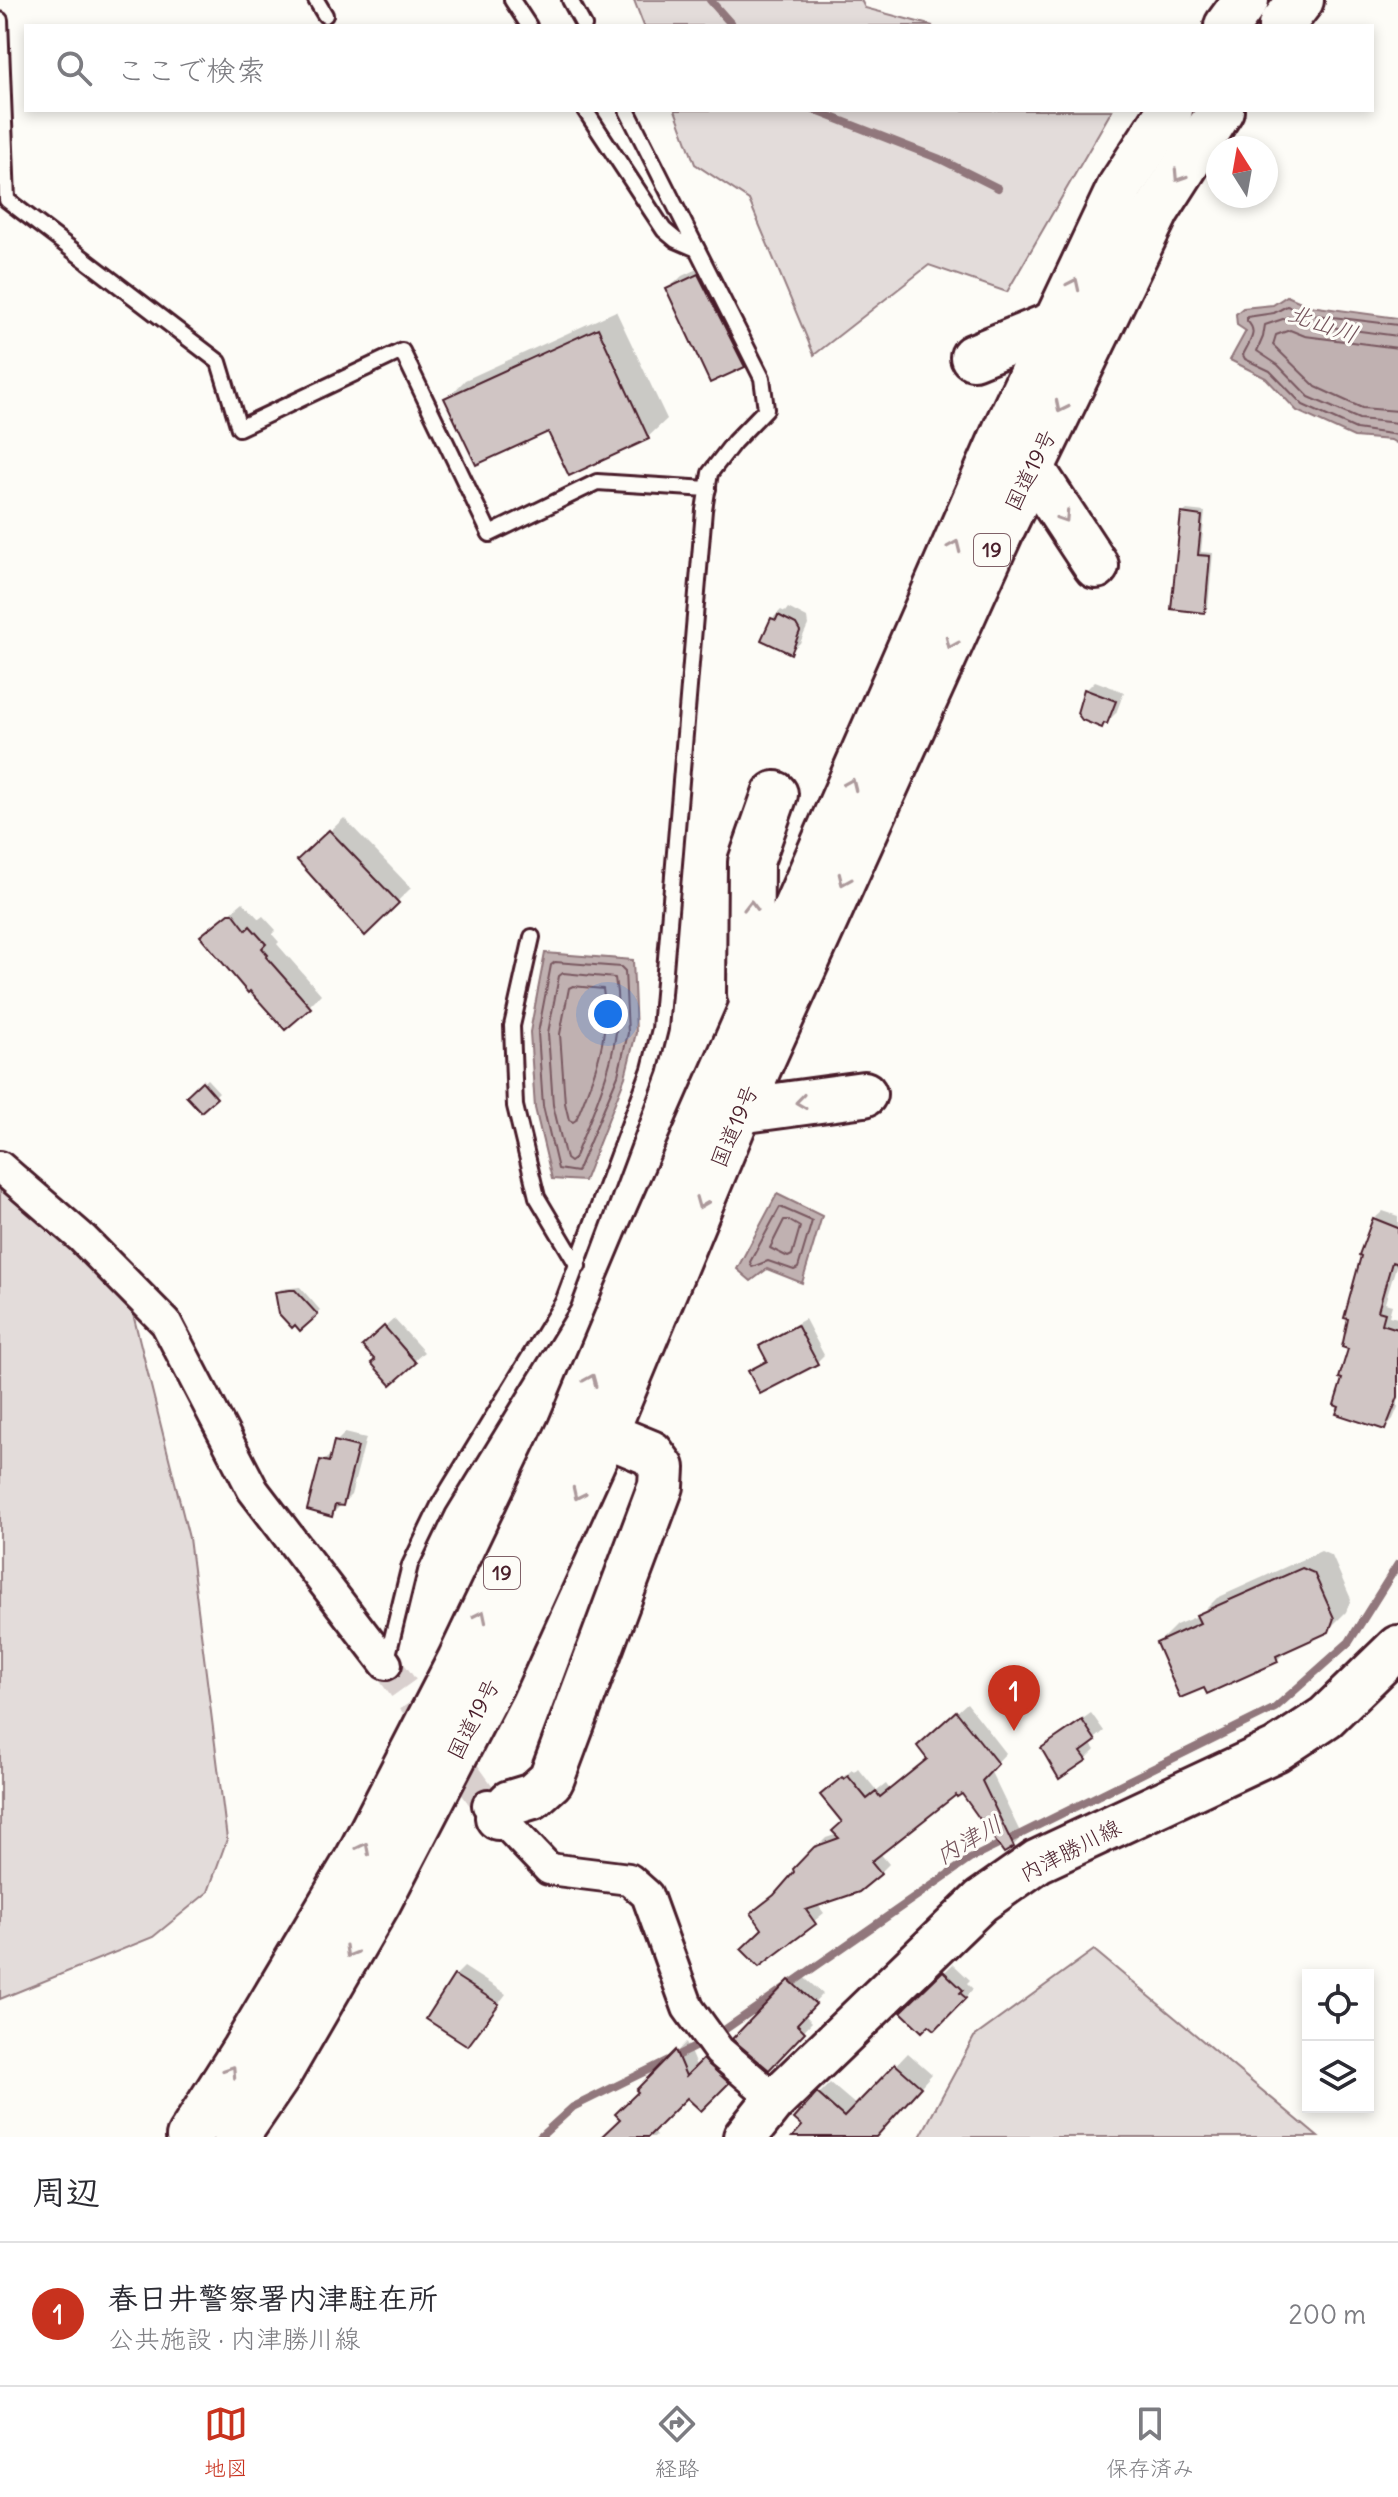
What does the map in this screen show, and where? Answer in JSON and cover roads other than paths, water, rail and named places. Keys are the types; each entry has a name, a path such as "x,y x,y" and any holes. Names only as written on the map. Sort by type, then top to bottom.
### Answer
{"highway":[{"path":"1228,24 1246,0"},
{"path":"1283,24 1301,0"},
{"name":"国道19号","path":"189,2137 358,1858 460,1660 570,1430 651,1237 1008,424 1120,187 1169,112"},
{"name":"国道19号","path":"236,2137 277,2077 379,1901 492,1683 605,1434 739,1111 1031,467 1157,210 1220,112"},
{"path":"973,357 1056,323"},
{"path":"1031,467 1096,566"},
{"path":"750,1012 751,862 775,794"},
{"path":"739,1111 864,1094"},
{"path":"493,1811 533,1796 551,1780 661,1486 662,1468 651,1453 605,1434"}],"main road":[{"name":"内津勝川線","path":"745,2137 772,2103 981,1901 1038,1861 1276,1750 1326,1717 1398,1647"}],"street":[{"path":"0,1167 82,1238 166,1323 253,1490 386,1664"},
{"path":"493,1811 549,1869 629,1879 647,1895 688,2008 711,2040 760,2086 772,2103"}],"lane":[{"path":"316,0 325,15"},
{"path":"512,0 528,24"},
{"path":"570,0 583,24"},
{"path":"0,20 7,200 219,362 239,428 402,351 490,534 597,482 708,489"},
{"path":"586,112 664,230 676,240 697,249"},
{"path":"386,1664 410,1565 439,1505 563,1302 650,1069 660,1029 710,473 766,409 762,378 628,112"},
{"path":"532,937 512,1026 515,1106 537,1197 578,1266"}],"water":[{"path":"1287,296 1310,306 1398,318 1398,444 1391,440 1354,437 1297,411 1266,378 1230,360 1246,331 1237,325 1236,314 1243,308 1273,305"},
{"path":"545,953 633,960 636,1033 625,1077 584,1181 552,1179 535,1108 530,1032"},
{"path":"777,1194 822,1216 802,1283 767,1269 751,1281 737,1269"}],"waterway":[{"name":"北山川","path":"710,0 731,24"},
{"name":"北山川","path":"819,112 940,159 998,188"},
{"name":"内津川","path":"717,2035 970,1859 1275,1708 1349,1642 1398,1564"},
{"name":"内津川","path":"540,2137 573,2107 705,2042"}],"tunnel":[{"path":"386,1664 488,1805"}],"place":[{"name":"春日井警察署内津駐在所","path":"1014,1731"}]}
